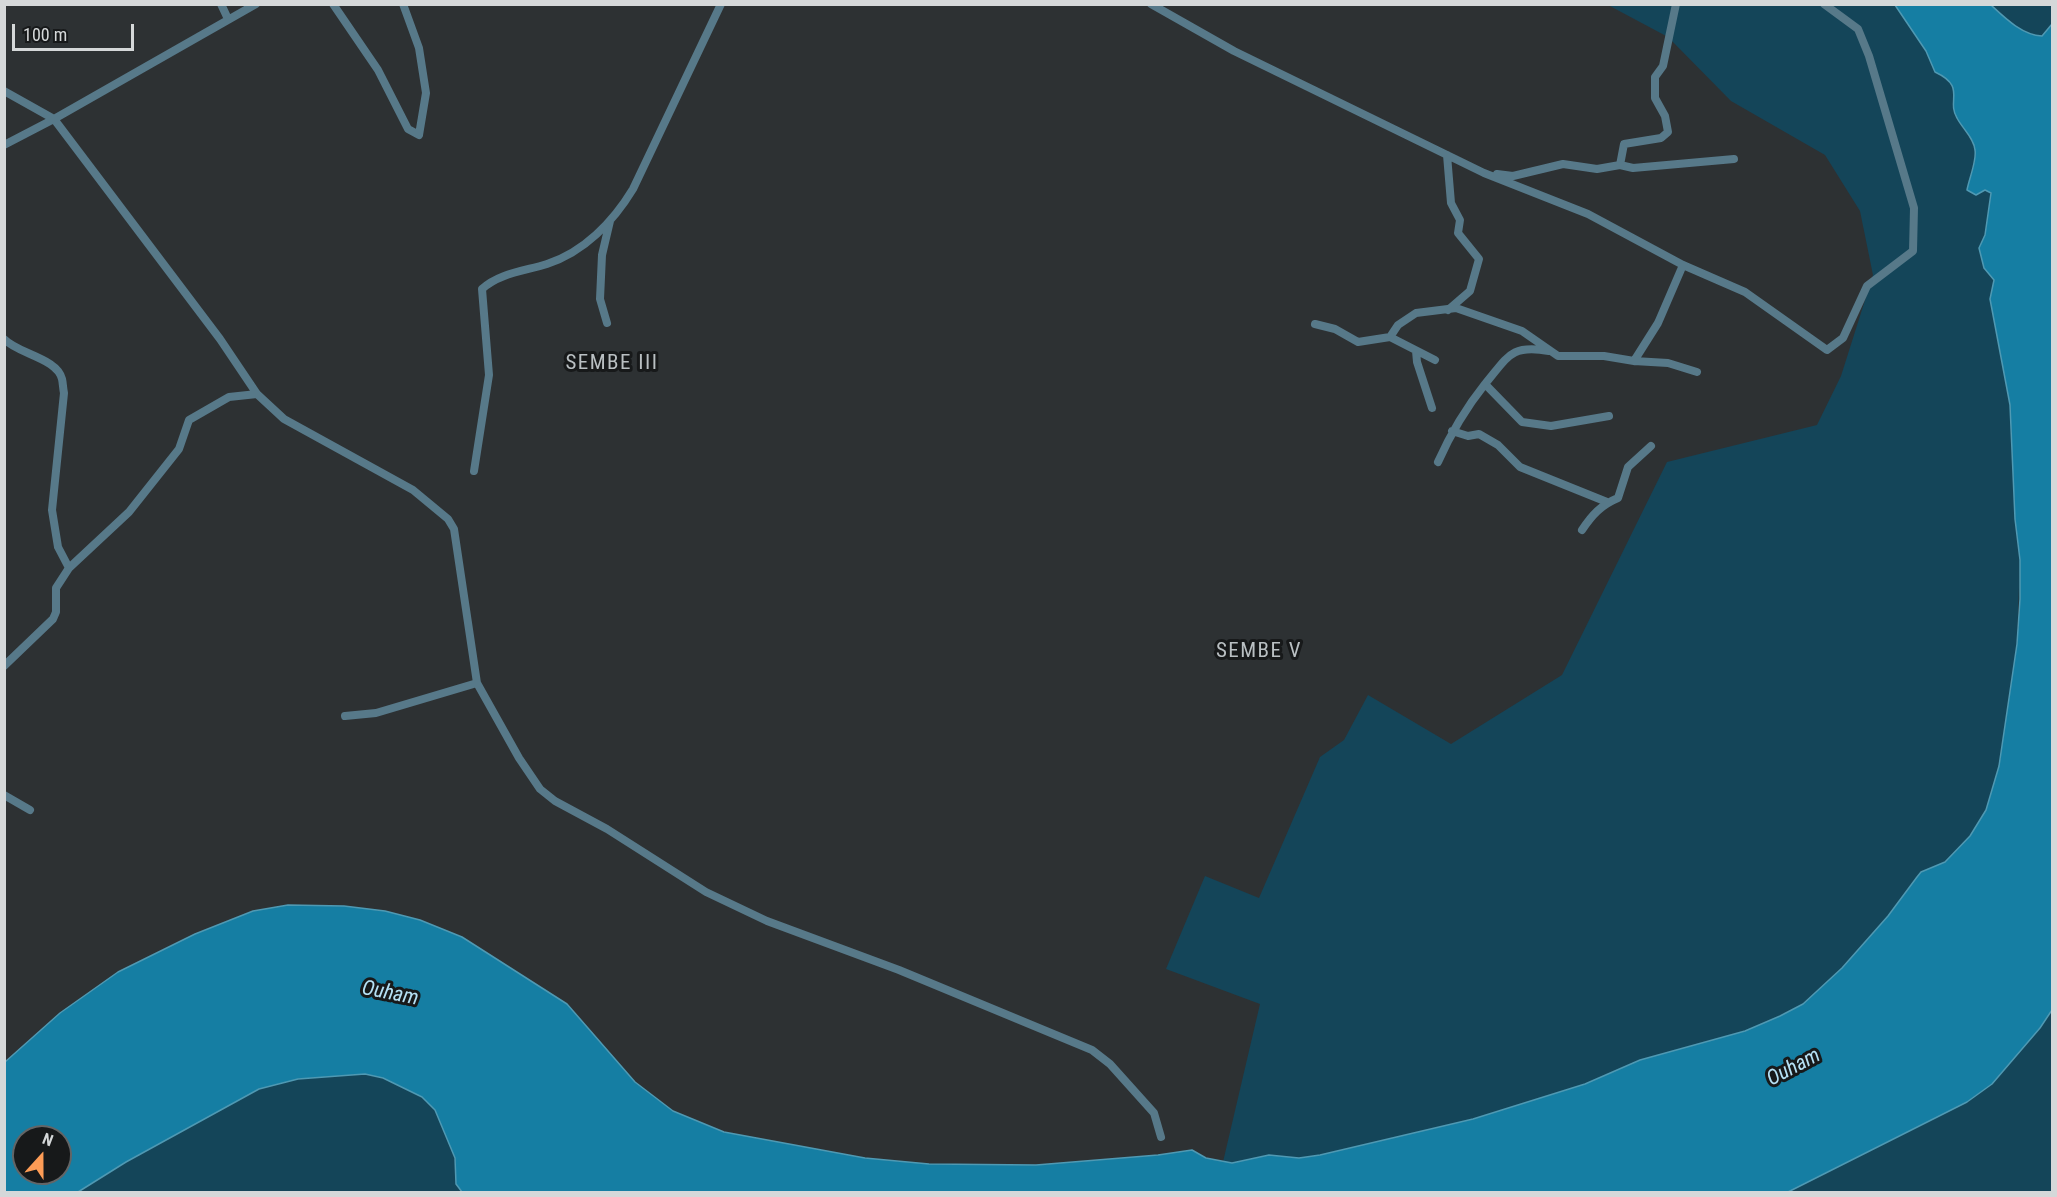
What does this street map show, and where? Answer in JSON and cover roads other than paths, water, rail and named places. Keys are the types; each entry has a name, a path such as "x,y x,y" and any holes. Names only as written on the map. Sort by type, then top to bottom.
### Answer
{"street":[{"path":"221,4 228,19"},
{"path":"4,145 54,120 256,4"},
{"path":"333,4 378,70 408,129 419,135 426,93 419,48 404,4"},
{"path":"474,471 489,375 482,289 491,280 549,263 579,249 620,210 633,189 721,4"},
{"path":"1151,4 1234,51 1484,173 1588,214 1683,265 1745,292 1827,350 1843,338 1867,286 1913,251 1914,208 1869,56 1858,29 1824,4"},
{"path":"1620,165 1624,144 1661,138 1668,132 1665,116 1654,98 1655,77 1663,66 1676,4"},
{"path":"4,91 54,120 220,339 257,394 284,419 413,490 448,519 454,529 477,683 519,758 540,789 555,801 607,829 706,892 767,921 899,970 1092,1050 1110,1064 1154,1113 1161,1137"},
{"path":"1447,155 1451,203 1460,220 1458,233 1479,259 1470,291 1448,310"},
{"path":"1484,173 1514,176 1563,164 1597,168 1620,165 1633,168 1734,159"},
{"path":"607,323 600,299 602,255 610,221"},
{"path":"1634,361 1658,323 1683,265"},
{"path":"1390,337 1398,326 1416,313 1456,308 1522,331 1558,356 1604,356 1668,363 1697,372"},
{"path":"1314,324 1335,329 1358,342 1390,337 1435,360"},
{"path":"4,339 10,345 51,364 62,376 64,393 52,510 58,547 69,568"},
{"path":"1438,462 1452,431 1467,406 1511,353 1532,348 1552,351"},
{"path":"1416,351 1432,408"},
{"path":"1485,384 1522,422 1551,426 1610,416"},
{"path":"4,666 52,619 56,612 56,588 69,568 129,512 179,449 189,420 229,397 257,394"},
{"path":"1452,431 1468,436 1479,434 1498,445 1520,467 1607,502"},
{"path":"1582,530 1593,513 1607,502 1618,498 1628,467 1651,446"},
{"path":"345,716 376,712 477,683"},
{"path":"4,795 30,810"}],"water":[{"name":"Ouham","path":"1895,5 1991,5 2021,29 2042,36 2052,24 2052,1010 2040,1028 1992,1084 1967,1102 1788,1192 462,1192 456,1184 455,1158 435,1110 422,1097 383,1078 365,1074 298,1079 259,1089 126,1162 78,1192 5,1192 5,1062 60,1013 118,972 195,934 253,911 288,905 344,906 385,911 420,920 462,937 567,1004 635,1082 673,1111 724,1132 865,1158 929,1164 1036,1165 1192,1150 1206,1158 1232,1163 1269,1155 1299,1158 1320,1155 1473,1119 1585,1084 1640,1060 1745,1031 1803,1004 1842,968 1888,916 1921,872 1945,862 1970,836 1986,810 1999,766 2017,644 2020,560 2015,519 2010,405 1990,299 1994,280 1984,268 1979,248 1985,235 1991,193 1985,190 1976,195 1967,190 1975,159 1974,146 1954,111 1953,88 1945,78 1935,72 1926,51"}],"district":[{"name":"SEMBE III","path":"612,364"},
{"name":"SEMBE V","path":"1259,652"}]}
